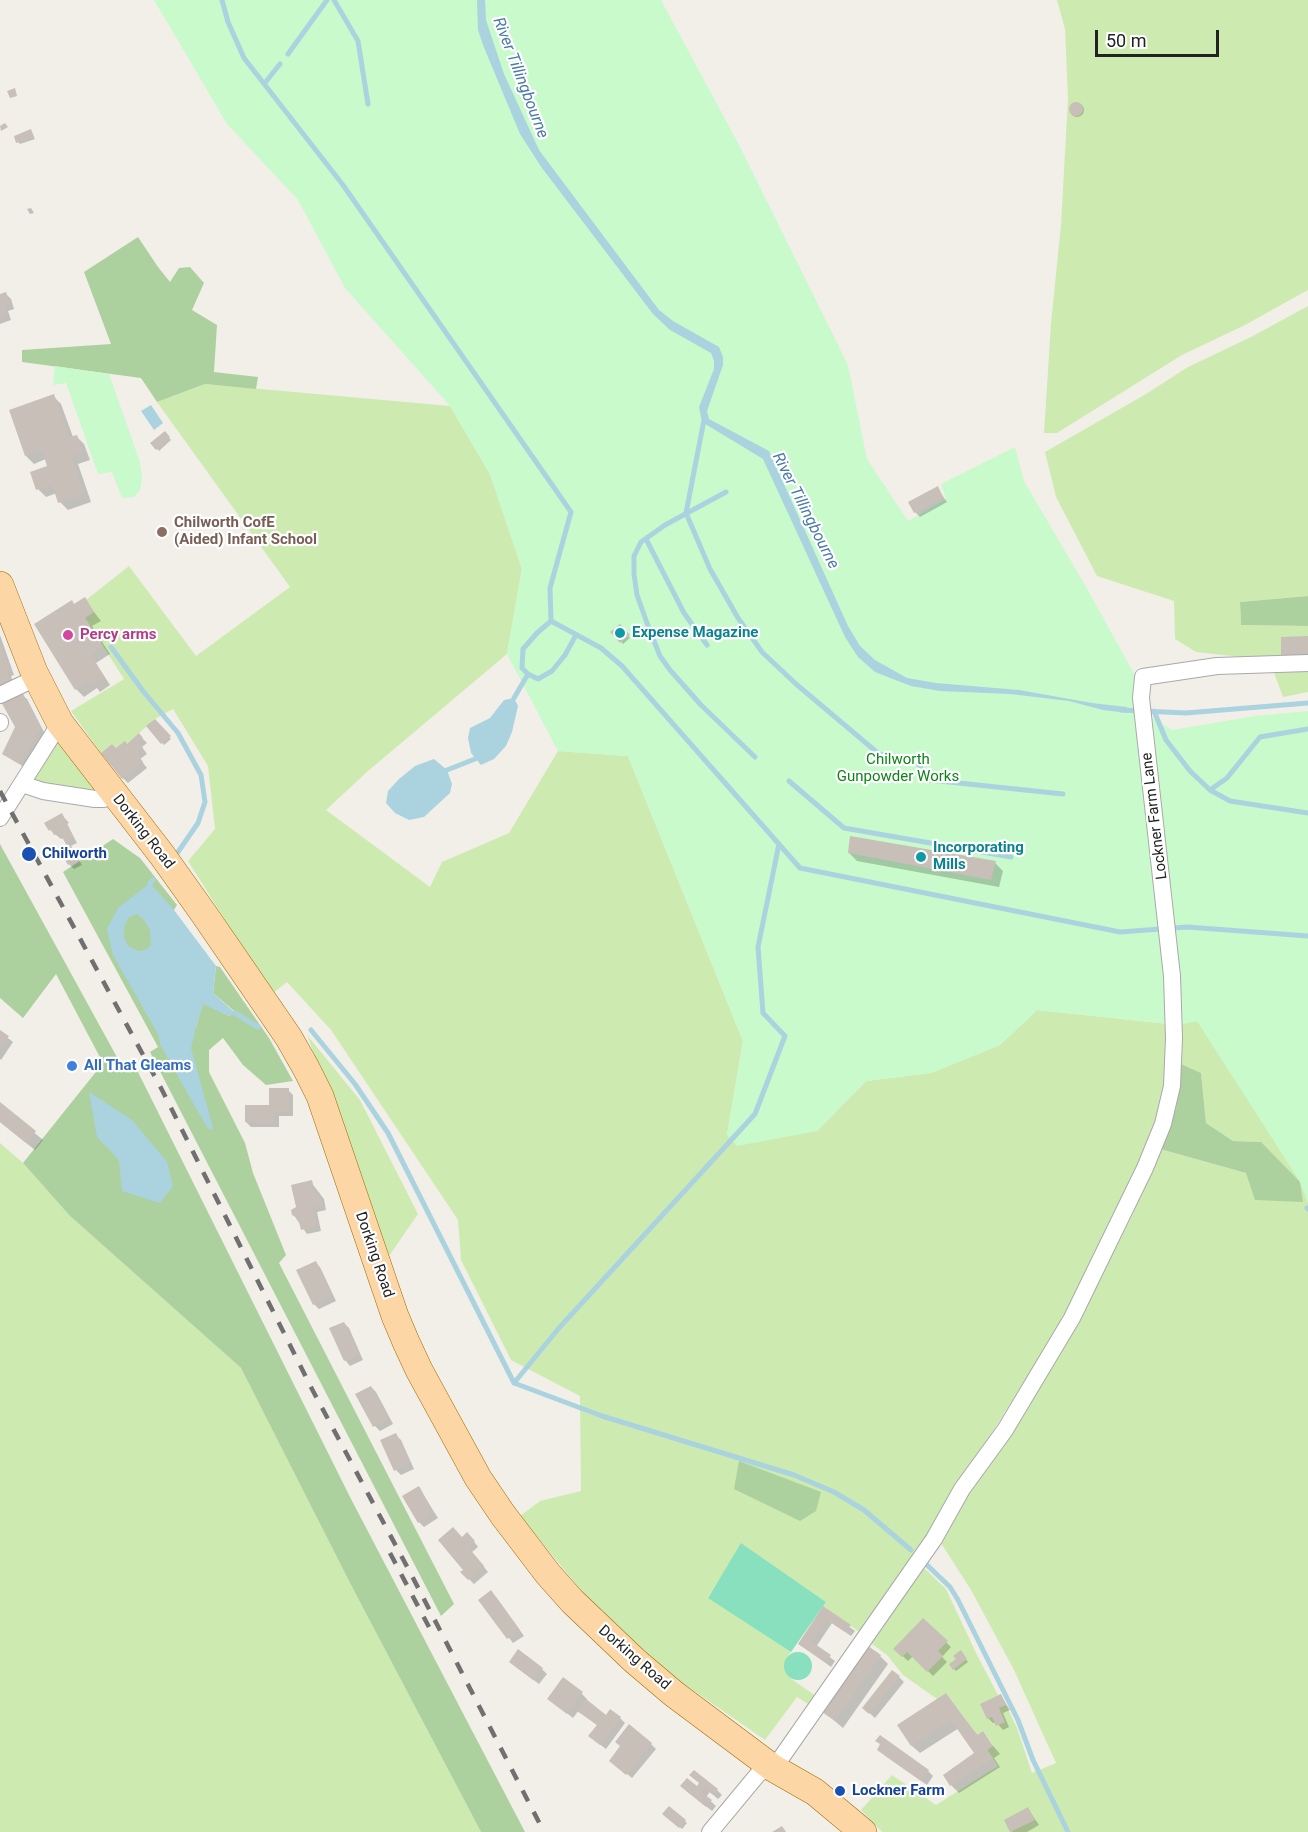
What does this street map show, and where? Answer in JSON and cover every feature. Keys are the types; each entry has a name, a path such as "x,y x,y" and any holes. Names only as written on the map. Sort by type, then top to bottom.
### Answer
{"main road":[{"name":"Dorking Road","path":"2,594 36,678 60,723 204,914 289,1038 306,1068 320,1096 395,1316 406,1342 474,1470 503,1515 548,1574 596,1626 674,1694 768,1770 815,1792 862,1832"}],"street":[{"name":"Lockner Farm Lane","path":"768,1770 912,1571 934,1539 962,1489 1005,1430 1071,1318 1145,1168 1163,1124 1172,1086 1174,1038 1172,976 1141,698 1143,677 1217,666 1308,663"},
{"path":"0,695 36,678"},
{"path":"0,818 60,723"},
{"path":"22,784 43,791 95,799 104,799 112,792"},
{"path":"710,1832 759,1773 768,1770"}],"green space":[{"name":"Chilworth Gunpowder Works","path":"154,0 661,0 739,145 848,365 867,459 908,521 946,499 941,484 1015,447 1024,481 1137,679 1151,717 1172,730 1255,716 1308,711 1308,1203 1300,1182 1197,1021 1179,1025 1037,1010 1000,1045 931,1073 866,1081 817,1131 737,1146 727,1135 743,1041 628,756 558,751 507,654 522,569 490,474 450,406 345,288 298,200 227,124"},
{"path":"1057,0 1308,0 1308,290 1245,325 1182,355 1057,433 1044,433 1051,323 1061,225 1068,98 1065,29"},
{"path":"138,237 170,282 179,268 190,267 204,283 192,310 217,325 214,372 258,377 256,389 205,384 157,402 141,378 22,362 22,350 111,344 84,272"},
{"path":"1308,306 1308,596 1240,602 1241,625 1308,626 1308,659 1269,660 1196,652 1175,639 1174,601 1097,576 1056,497 1045,452 1188,367 1251,337"},
{"path":"55,366 109,374 140,462 142,478 140,490 134,497 122,498 112,472 98,474 66,383 53,385"},
{"path":"205,384 450,406 490,474 522,569 507,654 368,771 326,810 430,887 442,862 509,833 558,751 628,756 743,1041 727,1135 817,1131 866,1081 931,1073 1000,1045 1037,1010 1169,1024 1165,1085 1148,1146 1066,1315 913,1558 861,1633 823,1606 826,1602 742,1544 708,1597 791,1652 787,1657 790,1678 816,1696 811,1706 797,1697 765,1740 674,1677 630,1640 590,1601 520,1516 540,1501 581,1491 580,1396 511,1360 461,1260 458,1220 331,1030 287,982 272,994 188,861 215,829 208,766 173,709 155,719 127,744 116,748 112,744 101,753 71,711 124,679 85,618 86,600 129,566 196,656 290,587 157,402"},
{"path":"1308,596 1308,626 1241,625 1240,602"},
{"path":"1308,668 1308,692 1283,697 1273,670"},
{"path":"60,723 113,792 29,787"},
{"path":"113,839 140,858 177,905 174,910 185,1032 196,1027 203,1003 229,1016 235,1012 213,993 216,966 220,967 269,1038 293,1081 266,1085 243,1065 223,1038 209,1050 209,1072 245,1143 253,1173 286,1255 279,1263 454,1604 441,1616 150,1052 158,1047 63,872"},
{"path":"0,844 124,1070 134,1064 350,1497 525,1832 481,1832 351,1585 241,1368 70,1216 23,1163 103,1063 56,974 23,1018 0,998"},
{"path":"1308,965 1308,1832 882,1832 861,1810 892,1775 936,1805 998,1766 987,1750 993,1745 983,1731 977,1735 946,1693 937,1699 903,1675 887,1655 868,1641 923,1567 946,1589 977,1655 998,1695 1001,1694 1017,1728 1032,1773 1056,1763 1014,1670 971,1590 939,1540 1088,1300 1133,1214 1160,1149 1246,1173 1261,1142 1233,1141 1206,1123 1201,1073 1179,1063 1179,1025 1197,1020"},
{"path":"307,1035 360,1100 418,1214 389,1256"},
{"path":"1179,1063 1201,1073 1206,1123 1233,1141 1261,1142 1300,1182 1303,1202 1255,1200 1246,1173 1160,1149 1176,1108"},
{"path":"0,1143 23,1163 70,1216 241,1368 351,1585 481,1832 0,1832"},
{"path":"739,1461 821,1492 816,1511 800,1521 734,1489"},
{"path":"741,1543 826,1602 791,1652 708,1598"},
{"path":"798,1652 808,1656 812,1666 808,1676 798,1680 788,1676 784,1666 788,1656"}],"water":[{"path":"477,0 485,0 486,20 504,74 539,150 659,310 673,321 719,347 723,365 707,411 709,419 769,451 848,626 860,646 875,660 907,678 936,683 1019,690 1127,707 1128,713 1103,710 1069,701 1010,694 940,691 911,686 875,672 858,657 845,637 763,459 702,422 699,407 714,369 711,353 670,330 653,314 542,168 520,134 478,30"},
{"path":"151,405 163,423 154,430 141,411"},
{"path":"514,698 518,706 506,746 494,759 481,765 471,753 468,738 470,728 490,718 504,700"},
{"path":"434,759 447,770 452,784 450,793 424,817 409,820 395,813 386,803 388,791 415,766"},
{"path":"150,883 174,910 216,966 213,993 235,1013 229,1016 203,1004 194,1028 191,1048 213,1128 211,1130 193,1103 160,1044 159,1036 113,955 107,929 118,908","holes":["137,914 150,930 151,945 146,950 138,951 128,946 124,937 124,927 129,917"]},
{"path":"89,1092 132,1120 167,1162 173,1186 160,1203 122,1191 119,1160 97,1137"}],"building":[{"path":"15,88 17,96 10,98 7,91"},
{"path":"1073,102 1079,102 1083,109 1079,116 1073,116 1069,112 1069,106"},
{"path":"5,123 8,127 1,131 0,126"},
{"path":"31,129 34,137 16,143 14,136"},
{"path":"6,292 10,304 4,306 7,315 0,317 0,294"},
{"path":"54,394 69,437 77,435 83,452 71,456 84,494 58,503 52,484 36,490 30,472 47,466 42,450 25,456 9,410"},
{"path":"165,431 170,437 156,450 150,443"},
{"path":"938,486 943,497 914,513 908,502"},
{"name":"Percy arms","path":"85,597 94,612 85,618 103,646 90,654 104,677 91,685 89,681 75,690 34,624 72,600 74,604"},
{"name":"Expense Magazine","path":"620,624 630,635 620,643 610,632"},
{"path":"1308,636 1308,656 1281,660 1281,637"},
{"path":"0,643 10,670 7,671 10,681 0,684"},
{"path":"22,692 41,728 19,764 2,754 15,727 0,700"},
{"path":"155,719 171,736 161,744 146,726"},
{"path":"139,733 143,738 138,742 143,748 137,753 143,762 122,779 101,753 112,744 116,748 125,741 127,744"},
{"path":"62,813 74,838 68,841 78,860 68,865 62,854 69,850 60,833 54,835 44,823"},
{"name":"Incorporating Mills","path":"850,836 996,861 991,880 848,853"},
{"path":"0,1030 9,1036 0,1049"},
{"path":"269,1088 289,1088 289,1112 274,1112 274,1123 245,1122 245,1105 269,1105"},
{"path":"0,1102 36,1131 26,1143 0,1122"},
{"path":"312,1180 315,1193 319,1192 322,1205 313,1207 317,1226 301,1230 298,1218 292,1215 291,1210 296,1207 291,1185"},
{"path":"316,1261 332,1295 313,1305 296,1270"},
{"path":"344,1322 359,1354 344,1361 329,1328"},
{"path":"371,1386 389,1419 373,1427 355,1394"},
{"path":"396,1433 410,1463 394,1471 380,1440"},
{"path":"419,1486 434,1513 418,1523 402,1496"},
{"path":"453,1527 462,1537 467,1532 475,1541 468,1547 484,1566 468,1580 460,1572 463,1570 438,1540"},
{"path":"491,1590 520,1630 507,1639 478,1600"},
{"path":"823,1606 851,1625 845,1632 827,1620 812,1642 831,1655 826,1663 798,1644"},
{"path":"923,1618 948,1641 938,1651 943,1656 927,1672 907,1652 902,1657 893,1649"},
{"path":"868,1646 881,1655 835,1721 822,1712"},
{"path":"518,1649 543,1668 533,1680 509,1662"},
{"path":"961,1650 967,1659 953,1670 949,1664 956,1659 953,1656"},
{"path":"892,1670 900,1676 869,1714 862,1708"},
{"path":"563,1677 583,1692 567,1714 547,1699"},
{"path":"946,1693 977,1735 983,1731 993,1746 987,1750 993,1758 950,1786 943,1775 974,1753 951,1720 911,1746 897,1725"},
{"path":"1001,1694 1006,1705 999,1708 1005,1722 996,1726 992,1717 987,1719 980,1704"},
{"path":"586,1699 606,1715 610,1709 621,1717 600,1745 588,1736 597,1725 577,1711"},
{"path":"629,1724 652,1743 626,1775 609,1761 620,1746 615,1742"},
{"path":"880,1735 929,1770 921,1781 877,1750 880,1744 875,1741"},
{"path":"694,1770 718,1789 713,1795 705,1788 701,1792 712,1800 706,1807 680,1786 687,1778 697,1786 699,1783 689,1775"},
{"path":"669,1806 686,1820 679,1828 662,1814"},
{"path":"1028,1807 1035,1820 1010,1832 1004,1820"},
{"path":"782,1826 786,1832 772,1832"}],"waterway":[{"name":"River Tillingbourne","path":"222,0 228,22 244,58 343,185 571,512 550,588 551,621 601,648 622,666 800,868 1120,932 1187,927 1308,936"},
{"name":"River Tillingbourne","path":"288,54 327,0"},
{"path":"334,0 358,41 368,104"},
{"name":"River Tillingbourne","path":"264,84 280,64"},
{"path":"704,420 686,513 710,569 738,618 762,652 879,754 915,760 930,780 1063,794"},
{"path":"726,492 665,525 641,542 634,556 634,574 637,595 660,656 701,705 755,757"},
{"path":"646,539 684,613 707,645"},
{"path":"514,698 528,674 522,668 523,649 551,621"},
{"path":"528,674 538,679 552,671 565,655 576,635"},
{"path":"111,647 178,733 201,775 205,802 198,823 178,852"},
{"name":"River Tillingbourne","path":"1121,710 1186,713 1308,703"},
{"path":"1154,711 1166,740 1190,771 1210,790 1230,801 1308,813"},
{"path":"1210,790 1227,778 1260,737 1308,729"},
{"path":"447,770 475,759"},
{"path":"789,781 844,828 1011,857"},
{"path":"514,1383 559,1328 755,1114 785,1036 763,1013 758,947 779,844"},
{"path":"150,883 153,880"},
{"path":"235,1013 258,1027"},
{"path":"311,1030 355,1084 388,1133 514,1383 602,1416 794,1475 834,1492 864,1510 911,1550"},
{"path":"926,1564 950,1587 958,1600 1018,1720 1033,1760 1068,1832"}],"railway":[{"path":"0,791 161,1088 313,1391 411,1574 544,1832"},
{"path":"390,1553 429,1627"}],"place":[{"name":"Chilworth CofE (Aided) Infant School","path":"162,532"},
{"name":"Expense Magazine","path":"620,633"},
{"name":"Percy arms","path":"68,635"},
{"name":"Chilworth","path":"29,854"},
{"name":"Incorporating Mills","path":"921,857"},
{"name":"All That Gleams","path":"72,1066"},
{"name":"Lockner Farm","path":"840,1791"}]}
